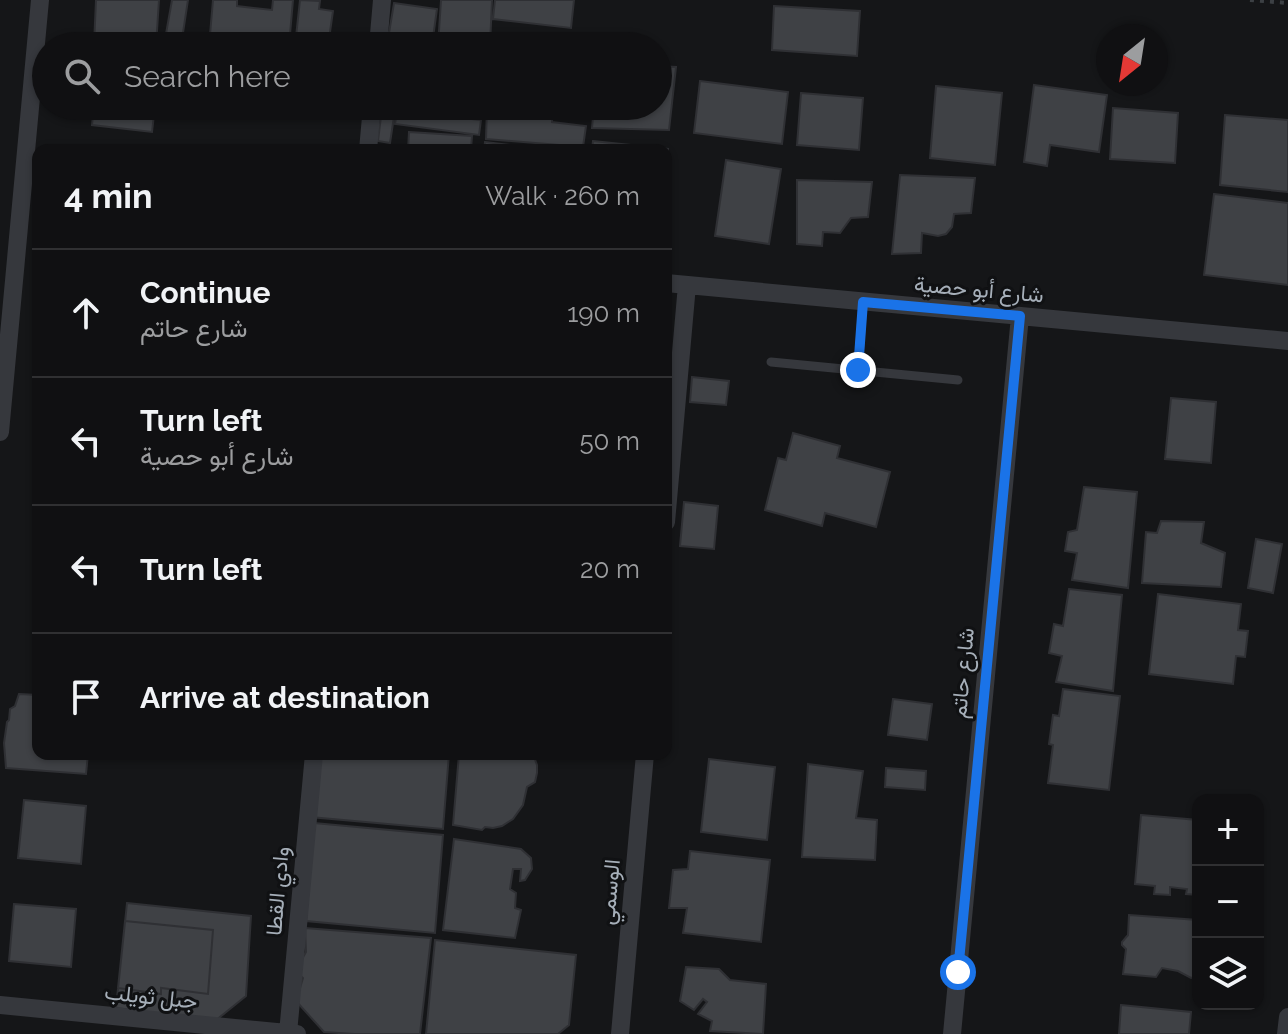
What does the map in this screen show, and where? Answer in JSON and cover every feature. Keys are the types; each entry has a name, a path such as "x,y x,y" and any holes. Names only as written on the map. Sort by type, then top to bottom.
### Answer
{"street":[{"path":"37,32 40,0"},
{"path":"379,32 382,0"},
{"path":"0,432 32,86"},
{"path":"369,144 371,120"},
{"name":"شارع أبو حصية","path":"672,284 1288,341"},
{"path":"672,454 687,285"},
{"name":"شارع حاتم","path":"952,1034 1020,316"},
{"name":"وادي القطا","path":"288,1033 313,760"},
{"name":"الوسمي","path":"620,1034 644,760"},
{"name":"جبل ثويلب","path":"0,1005 297,1034"},
{"path":"1286,1034 1288,1017"}],"lane":[{"path":"858,370 863,302"},
{"path":"771,362 958,380"}],"path":[{"path":"1250,0 1288,3"}],"building":[{"path":"96,0 159,0 157,32 95,32"},
{"path":"172,0 188,0 183,32 166,32"},
{"path":"213,0 237,0 237,6 272,10 273,0 293,0 290,32 210,32"},
{"path":"300,0 320,1 319,9 333,11 330,32 297,32"},
{"path":"441,0 492,0 491,32 439,32"},
{"path":"495,0 574,0 571,28 493,19"},
{"path":"394,3 437,9 434,32 389,32"},
{"path":"774,6 860,11 857,56 772,50"},
{"path":"672,67 676,67 672,103"},
{"path":"700,81 788,92 782,144 694,133"},
{"path":"1034,85 1107,96 1099,152 1050,145 1047,166 1024,162"},
{"path":"936,86 1002,93 995,165 930,158"},
{"path":"801,93 863,98 859,150 797,145"},
{"path":"1113,108 1178,113 1175,163 1110,159"},
{"path":"1225,115 1288,120 1288,192 1220,185"},
{"path":"93,120 153,120 152,132 92,125"},
{"path":"381,120 393,120 390,143 378,141"},
{"path":"396,120 481,120 479,135 395,124"},
{"path":"487,120 552,120 586,126 583,144 486,139"},
{"path":"593,120 670,120 669,130 592,128"},
{"path":"409,132 472,136 471,144 408,144"},
{"path":"593,141 621,144 593,144"},
{"path":"726,160 781,169 769,244 715,236"},
{"path":"900,175 975,178 971,213 954,214 952,227 946,234 922,233 921,253 892,254"},
{"path":"797,180 872,182 868,217 851,218 840,233 823,232 822,246 797,244"},
{"path":"1214,194 1288,203 1288,285 1204,275"},
{"path":"692,377 729,381 726,405 690,402"},
{"path":"1171,398 1216,402 1211,463 1165,459"},
{"path":"793,433 840,446 837,458 890,472 876,527 825,513 822,526 765,510 778,458 786,460"},
{"path":"1084,487 1137,492 1128,588 1072,580 1077,553 1065,551 1068,532 1077,530"},
{"path":"684,502 718,506 714,549 680,546"},
{"path":"1161,521 1204,522 1201,543 1225,553 1221,587 1142,583 1146,532 1157,533"},
{"path":"1256,539 1282,544 1273,593 1248,588"},
{"path":"1069,589 1122,595 1113,691 1056,682 1062,656 1049,653 1054,624 1063,626"},
{"path":"1158,594 1241,604 1238,630 1248,631 1245,657 1236,656 1233,684 1149,674"},
{"path":"1063,689 1120,696 1109,790 1048,783 1053,715 1059,716"},
{"path":"19,694 32,695 32,760 87,760 86,774 6,768 4,743 7,722 10,709 15,706"},
{"path":"893,699 932,704 927,740 888,735"},
{"path":"709,759 775,767 767,840 701,832"},
{"path":"315,760 449,760 443,829 310,817"},
{"path":"458,760 535,760 535,782 527,787 523,805 513,819 502,826 482,830 453,825"},
{"path":"808,764 863,771 856,818 877,820 875,860 802,857"},
{"path":"886,768 926,771 925,790 885,787"},
{"path":"24,800 86,806 81,864 18,858"},
{"path":"1141,815 1192,819 1192,894 1186,894 1187,889 1170,887 1170,895 1154,894 1155,886 1135,884"},
{"path":"314,823 443,835 435,933 306,921"},
{"path":"454,839 521,849 531,858 532,869 525,880 520,881 521,869 513,869 510,889 516,893 515,908 521,910 515,938 443,930"},
{"path":"690,851 770,860 761,942 683,933 687,908 669,908 673,870 688,869"},
{"path":"127,903 251,916 246,996 215,1021 116,1008"},
{"path":"14,904 76,909 71,967 9,961"},
{"path":"1129,915 1192,920 1192,978 1162,968 1156,977 1123,974 1126,949 1122,942 1128,935"},
{"path":"125,921 213,930 208,994 161,988 161,994 118,988"},
{"path":"305,928 431,938 420,1034 324,1032 296,1001 303,978 295,971 306,952"},
{"path":"435,940 576,955 569,1025 558,1034 426,1034"},
{"path":"686,967 719,969 730,980 766,984 763,1034 710,1031 712,1021 698,1014 707,1002 703,999 694,1010 680,1001"},
{"path":"1121,1005 1191,1012 1189,1034 1119,1034"}],"route":[{"path":"858,370 863,302 1020,316 958,972"}]}
